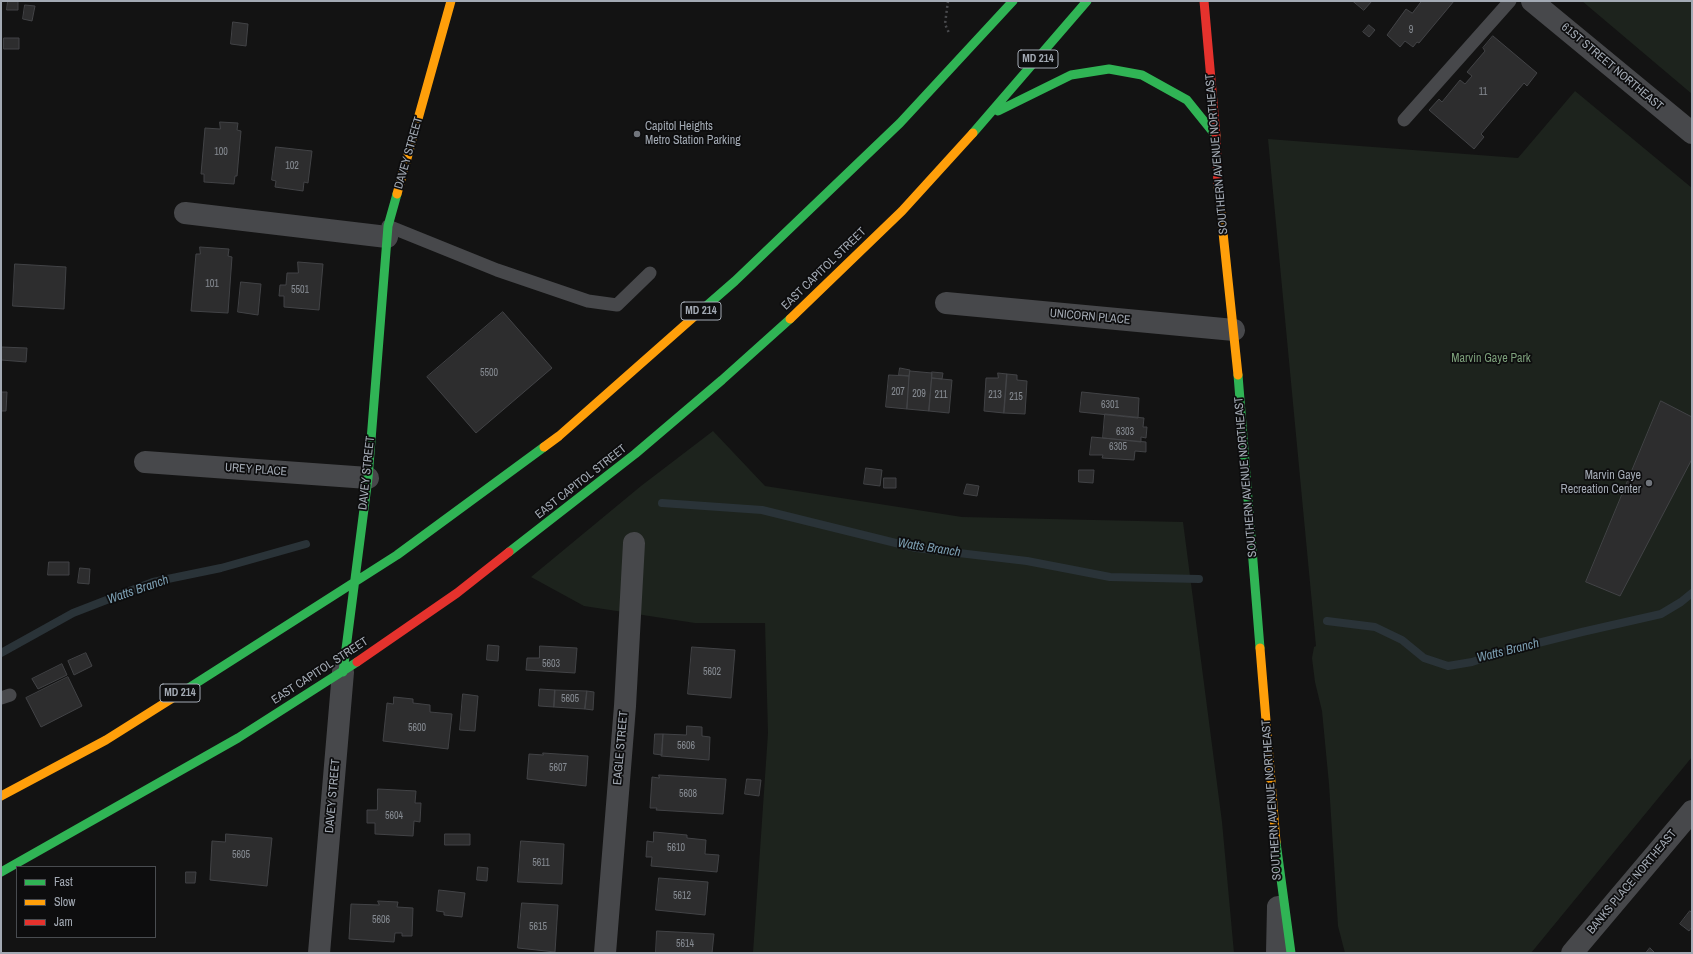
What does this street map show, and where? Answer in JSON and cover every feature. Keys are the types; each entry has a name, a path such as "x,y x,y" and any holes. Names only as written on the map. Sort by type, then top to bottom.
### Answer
{"main road":[{"name":"DAVEY STREET","path":"343,672 368,478 387,232 451,1"},
{"name":"MD 214","path":"1,796 106,740 355,583 397,555 559,436 735,281 900,123 1013,1"},
{"name":"EAST CAPITOL STREET","path":"1,872 238,738 343,672 457,593 635,454 722,380 805,305 902,211 988,116 1087,1"},
{"name":"SOUTHERN AVENUE NORTHEAST","path":"1204,1 1216,136 1218,193 1234,330 1278,863"},
{"path":"988,116 1071,75 1110,69 1142,75 1187,100 1216,136"},
{"path":"1278,863 1291,953"}],"street":[{"name":"61ST STREET NORTHEAST","path":"1532,1 1692,133"},
{"path":"185,214 387,232"},
{"name":"UNICORN PLACE","path":"946,303 1234,330"},
{"name":"UREY PLACE","path":"145,462 368,478"},
{"name":"EAGLE STREET","path":"605,953 625,706 634,543"},
{"name":"DAVEY STREET","path":"319,953 343,672"},
{"name":"BANKS PLACE NORTHEAST","path":"1572,953 1692,811"},
{"name":"SOUTHERN AVENUE NORTHEAST","path":"1277,953 1278,863"}],"lane":[{"path":"1404,120 1510,1"},
{"path":"387,232 588,301 617,305 650,273"}],"path":[{"path":"948,1 945,24 949,33"}],"green space":[{"path":"1582,1 1692,1 1692,94"},
{"name":"Marvin Gaye Park","path":"1575,91 1692,188 1692,757 1531,953 1345,953 1338,926 1329,784 1322,711 1315,682 1312,658 1314,647 1316,646 1268,139 1518,158"},
{"path":"713,431 765,486 962,517 1183,522 1222,822 1234,953 753,953 768,733 765,623 695,623 584,606 531,577 641,486"}],"building":[{"path":"8,1 18,1 18,10 7,10"},
{"path":"1353,1 1372,1 1364,10"},
{"path":"1422,1 1454,1 1419,43 1417,42 1413,47 1405,41 1400,47 1387,35 1406,9 1412,13"},
{"path":"25,5 35,6 32,21 23,19"},
{"path":"233,22 248,24 246,46 231,44"},
{"path":"1369,25 1375,30 1369,37 1363,32"},
{"path":"1493,36 1537,73 1527,86 1524,83 1481,134 1484,137 1474,149 1429,110 1439,99 1442,102 1460,80 1465,84 1472,76 1467,72 1485,51 1483,48"},
{"path":"4,38 19,38 19,49 4,49"},
{"path":"220,122 238,123 237,130 241,131 237,176 235,176 234,184 204,182 204,174 201,174 205,128 220,129"},
{"path":"276,147 312,151 308,183 304,182 303,191 275,187 276,181 272,180"},
{"path":"200,247 229,249 228,256 232,257 228,313 191,311 196,254 200,254"},
{"path":"298,262 323,264 319,310 284,307 284,296 279,296 280,285 286,285 287,273 298,273"},
{"path":"15,264 66,267 64,309 13,306"},
{"path":"241,282 261,284 258,315 238,312"},
{"path":"503,312 552,368 476,433 427,377"},
{"path":"1,347 27,348 26,362 1,360"},
{"path":"900,368 910,370 909,376 899,375"},
{"path":"910,371 932,373 929,411 907,409"},
{"path":"932,372 943,373 942,379 932,378"},
{"path":"998,373 1007,374 1004,413 984,411 986,378 998,378"},
{"path":"1007,374 1017,375 1017,380 1027,381 1025,414 1004,413"},
{"path":"889,375 909,376 907,409 886,407"},
{"path":"932,378 952,380 949,413 929,411"},
{"path":"1,392 7,392 6,411 1,411"},
{"path":"1082,392 1139,398 1138,418 1080,412"},
{"path":"1661,401 1692,417 1692,459 1620,596 1586,582"},
{"path":"1105,414 1144,418 1143,427 1147,427 1146,438 1141,437 1141,442 1103,438"},
{"path":"1092,437 1146,442 1146,452 1135,451 1134,460 1102,458 1103,455 1090,455"},
{"path":"866,468 882,470 880,486 864,484"},
{"path":"1079,470 1094,470 1093,483 1079,482"},
{"path":"884,478 896,478 896,488 884,488"},
{"path":"967,484 979,486 977,496 964,494"},
{"path":"49,562 69,562 69,575 48,575"},
{"path":"80,568 90,569 89,584 78,583"},
{"path":"488,645 499,646 498,661 487,660"},
{"path":"540,646 577,648 575,673 526,670 527,658 539,658"},
{"path":"692,647 735,650 731,698 688,694"},
{"path":"86,653 92,666 74,675 68,661"},
{"path":"62,664 67,675 38,689 32,679"},
{"path":"68,677 82,706 41,727 26,698"},
{"path":"540,689 555,690 554,707 539,706"},
{"path":"555,690 587,691 585,709 554,707"},
{"path":"587,691 594,692 593,710 585,709"},
{"path":"463,694 478,696 475,731 460,730"},
{"path":"394,697 413,699 413,703 430,705 430,712 452,714 448,749 383,741 387,703 393,704"},
{"path":"687,726 702,727 702,736 710,737 709,760 661,756 663,734 686,735"},
{"path":"655,734 663,734 662,755 654,754"},
{"path":"543,753 588,756 586,786 527,779 529,754 543,755"},
{"path":"659,775 726,779 723,814 656,810 657,808 650,808 652,777 659,778"},
{"path":"747,779 761,780 759,796 745,794"},
{"path":"378,789 416,791 415,803 421,803 420,822 414,821 413,836 375,834 375,823 367,823 367,810 377,810"},
{"path":"654,832 687,835 687,838 706,840 705,854 719,855 717,872 651,866 652,857 646,857 647,841 653,842"},
{"path":"226,834 272,838 267,886 210,880 212,841 225,842"},
{"path":"445,834 470,834 470,845 445,845"},
{"path":"521,841 564,844 562,884 518,882"},
{"path":"478,867 488,868 487,881 477,880"},
{"path":"186,872 196,872 195,883 186,883"},
{"path":"659,878 708,882 705,915 656,910"},
{"path":"439,890 465,893 462,917 444,915 444,912 437,911"},
{"path":"378,901 398,902 397,907 413,908 412,936 402,936 402,933 395,933 394,942 349,939 351,904 379,905"},
{"path":"522,903 558,905 555,952 518,948"},
{"path":"1690,911 1692,913 1692,927 1689,931 1680,924"},
{"path":"657,931 714,934 712,953 656,953"},
{"path":"1650,948 1655,953 1646,953"}],"waterway":[{"name":"Watts Branch","path":"662,503 762,510 916,548 1027,561 1110,577 1199,579"},
{"name":"Watts Branch","path":"1,653 73,613 153,582 221,568 306,544"},
{"name":"Watts Branch","path":"1327,621 1375,627 1402,640 1424,658 1448,666 1472,662 1506,651 1661,614 1681,602 1692,593"}],"traffic: fast":[{"path":"696,315 735,281 900,123 1013,1"},
{"path":"973,133 1087,1"},
{"path":"998,111 1071,75 1109,69 1142,75 1187,100 1216,136"},
{"path":"343,672 368,478 388,226 397,194"},
{"path":"509,552 635,454 722,380 790,319"},
{"path":"1238,375 1260,648"},
{"path":"187,689 397,555 544,447"},
{"path":"1,872 238,738 357,662"},
{"path":"1276,842 1291,953"}],"traffic: slow":[{"path":"397,194 451,1"},
{"path":"790,319 902,211 973,133"},
{"path":"1218,185 1238,375"},
{"path":"544,447 559,436 696,315"},
{"path":"1260,648 1276,842"},
{"path":"1,796 106,740 187,689"}],"traffic: jam":[{"path":"1204,1 1216,136 1218,185"},
{"path":"357,662 457,593 509,552"}],"place":[{"name":"Capitol Heights Metro Station Parking","path":"637,134"},
{"name":"Marvin Gaye Recreation Center","path":"1649,483"}]}
